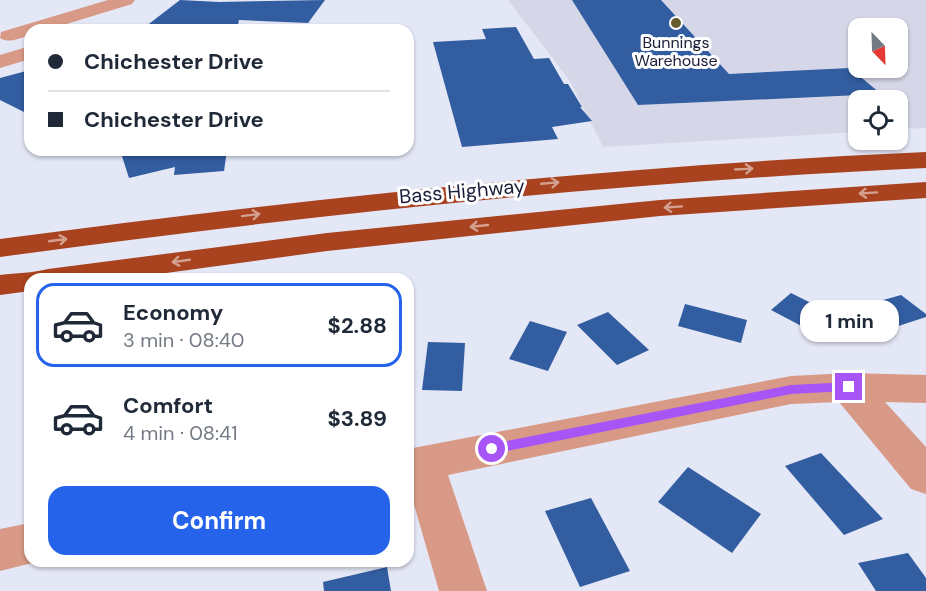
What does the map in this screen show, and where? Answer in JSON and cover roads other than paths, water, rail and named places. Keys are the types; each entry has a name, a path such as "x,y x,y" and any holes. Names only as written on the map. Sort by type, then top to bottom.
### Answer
{"highway":[{"name":"Bass Highway","path":"0,248 383,199 644,174 926,158"},
{"name":"Bass Highway","path":"93,273 327,242 648,209 926,190"},
{"path":"0,285 24,282"}],"street":[{"path":"42,24 126,0"},
{"path":"4,35 24,29"},
{"path":"4,35 24,44"},
{"path":"0,62 24,54"},
{"path":"849,387 926,476"},
{"path":"463,591 415,464 791,390 849,387 926,389"},
{"path":"0,550 24,545"}],"place":[{"name":"Bunnings Warehouse","path":"676,23"}]}
